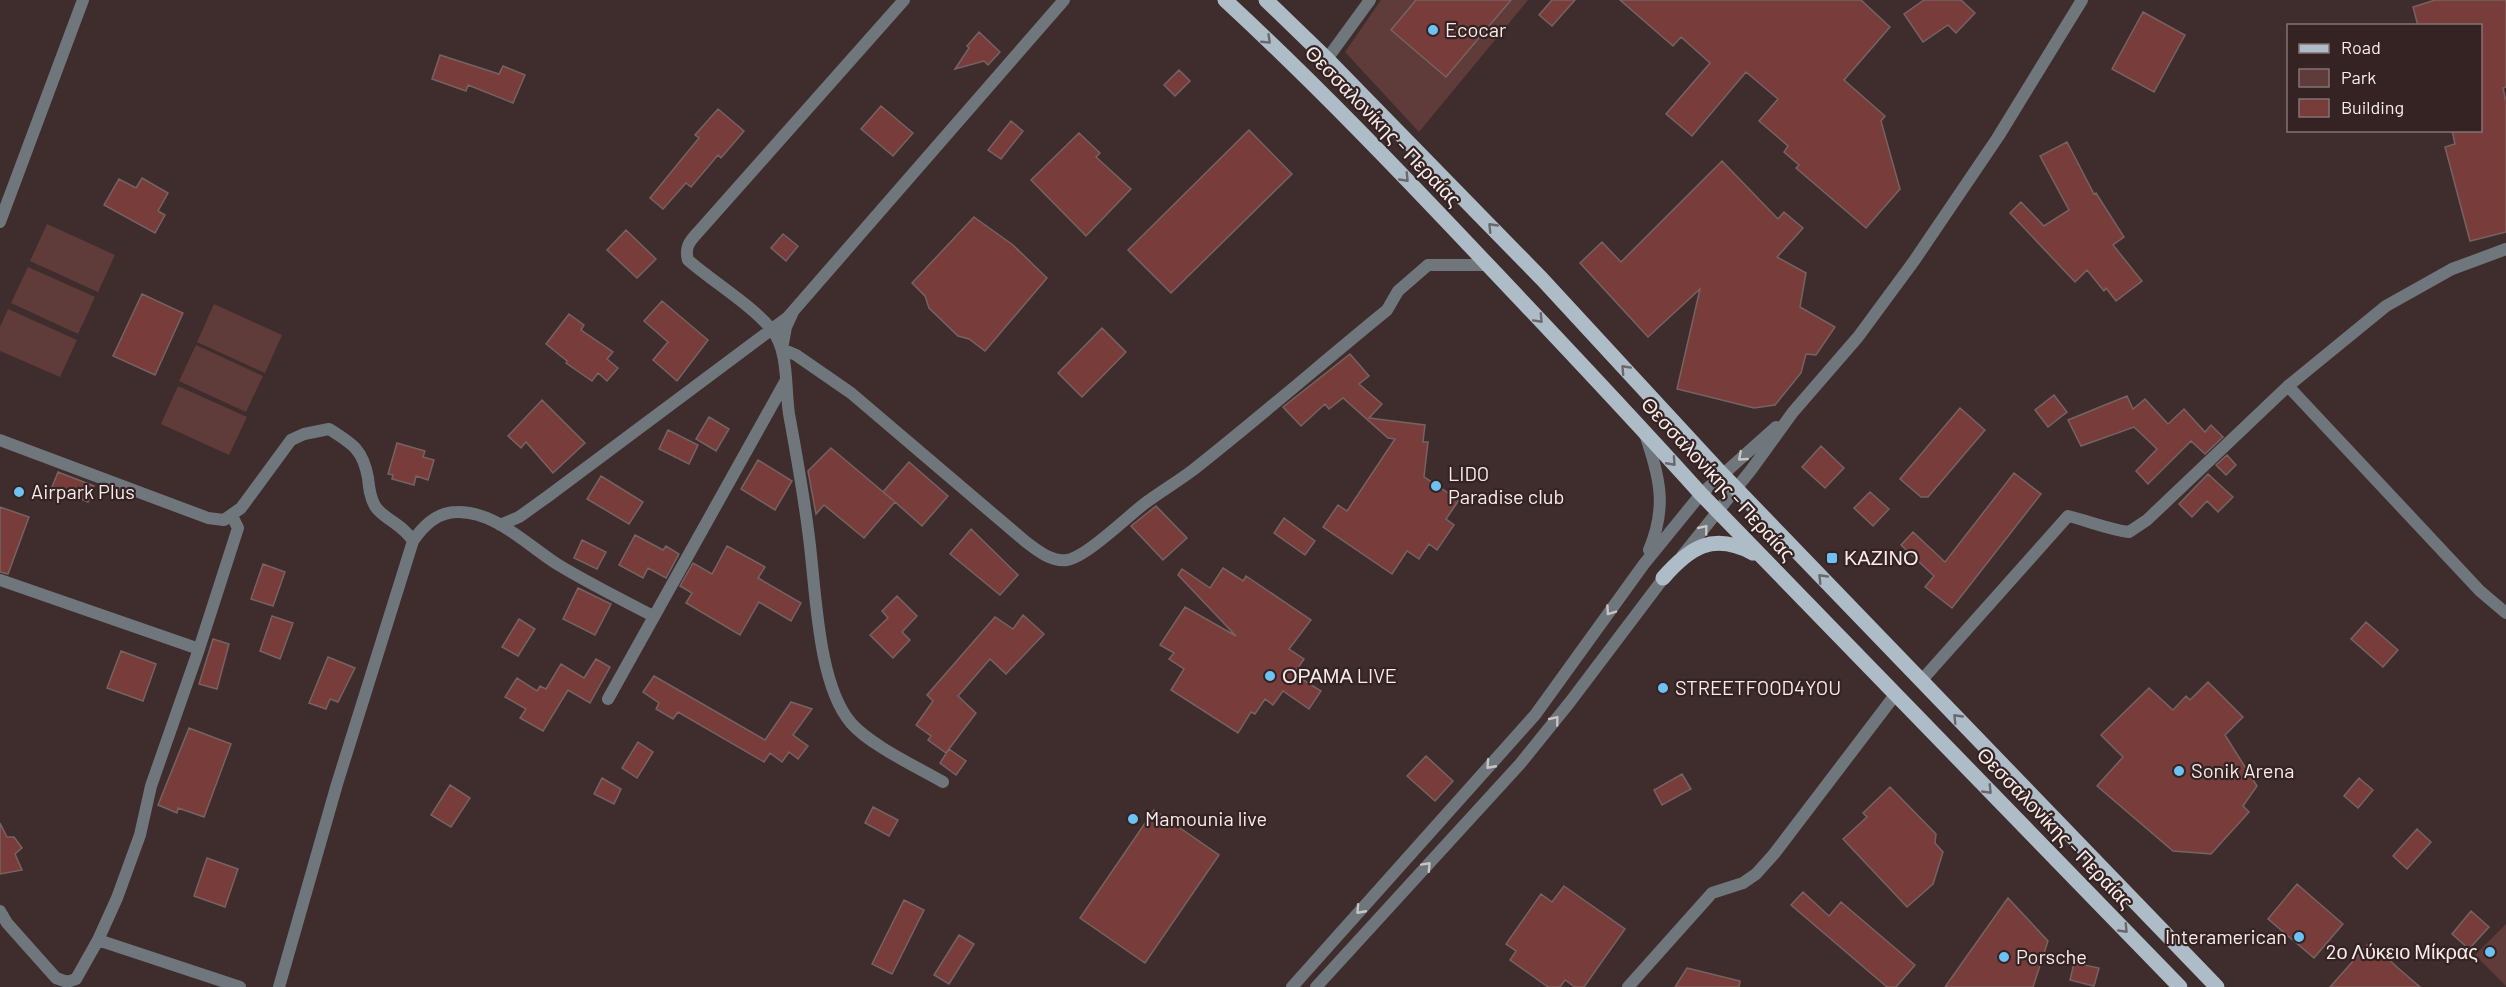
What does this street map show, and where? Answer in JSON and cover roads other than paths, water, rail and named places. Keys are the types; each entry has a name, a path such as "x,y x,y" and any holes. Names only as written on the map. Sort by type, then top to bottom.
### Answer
{"main road":[{"name":"Θεσσαλονίκης - Περαίας","path":"1225,0 1314,84 1644,430 1718,512 2175,985"},
{"name":"Θεσσαλονίκης - Περαίας","path":"1266,0 1327,58 1542,279 1722,474 2217,987"},
{"path":"1663,578 1686,554 1705,545 1723,542 1739,546 1763,558"}],"street":[{"path":"0,222 83,0"},
{"path":"904,0 689,243 686,251 688,260 772,330 782,349 796,355 851,393 1041,554 1055,559 1068,560 1081,555 1145,503 1191,472 1387,310 1398,291 1428,265 1488,265"},
{"path":"500,525 519,517 772,330 793,312 1064,0"},
{"path":"1327,58 1370,0"},
{"path":"1316,987 1520,764 1570,702 1663,578 1737,488 1793,412 1858,337 1914,261 1998,137 2082,0"},
{"path":"1921,681 2068,516 2088,520 2106,528 2128,532 2147,520 2288,386 2386,306 2452,269 2506,249"},
{"path":"793,312 786,327 782,349 785,382 808,528 822,638 841,710 853,725 871,739 943,782"},
{"path":"608,699 785,382"},
{"path":"2288,386 2480,591 2506,613"},
{"path":"1292,987 1535,715 1644,564 1701,494 1793,412"},
{"path":"0,440 208,518 224,520 241,508 291,441 304,434 329,429 354,444 365,462 370,495 376,508 399,524 413,541"},
{"path":"1644,430 1658,476 1661,502 1655,536 1644,564"},
{"path":"279,987 337,784 413,541 421,529 447,513 470,513 500,525 558,564 654,616"},
{"path":"0,911 14,931 56,978 74,983 98,940 117,898 140,835 152,786 238,528 232,516"},
{"path":"399,524 434,519"},
{"path":"0,580 199,649"},
{"path":"1628,987 1712,893 1743,882 1756,874 1774,854 1895,695"},
{"path":"98,940 240,987"}],"place":[{"name":"Ecocar","path":"1433,30"},
{"name":"LIDO Paradise club","path":"1436,486"},
{"name":"Airpark Plus","path":"19,492"},
{"name":"ΚΑΖΙΝΟ","path":"1832,558"},
{"name":"ΟΡΑΜΑ LIVE","path":"1270,676"},
{"name":"STREETFOOD4YOU","path":"1663,688"},
{"name":"Sonik Arena","path":"2179,771"},
{"name":"Mamounia live","path":"1133,819"},
{"name":"Interamerican","path":"2299,937"},
{"name":"2ο Λύκειο Μίκρας","path":"2490,952"},
{"name":"Porsche","path":"2004,957"}]}
